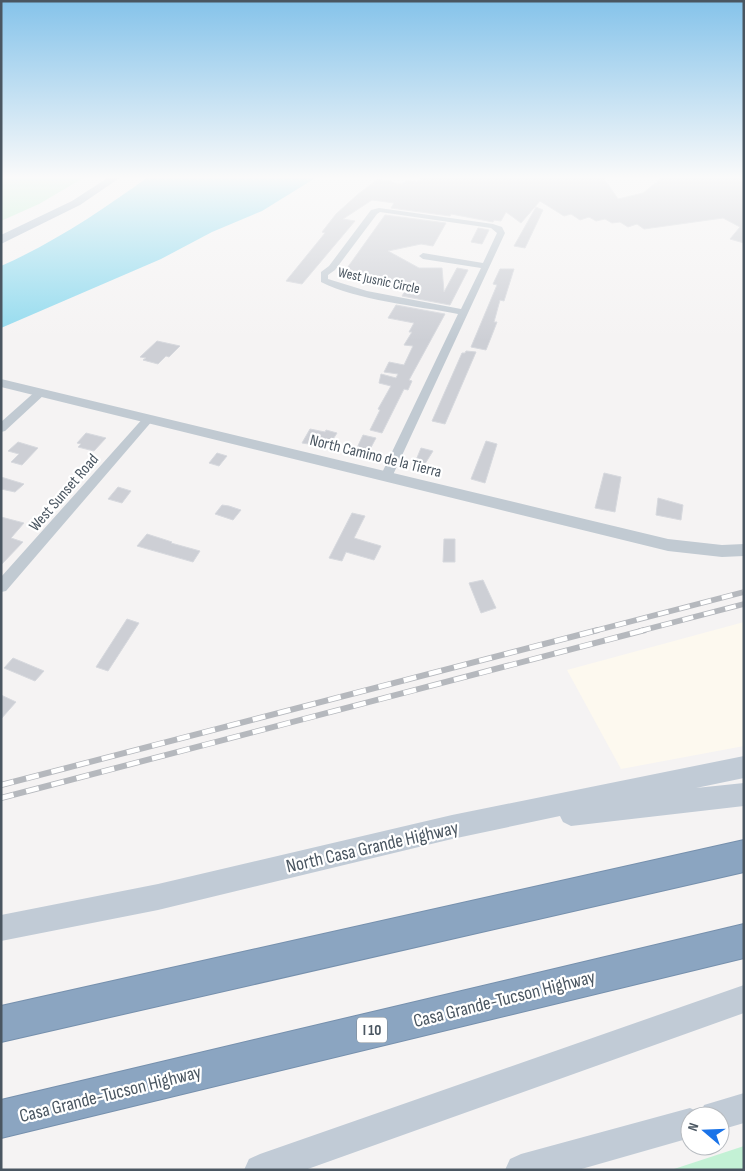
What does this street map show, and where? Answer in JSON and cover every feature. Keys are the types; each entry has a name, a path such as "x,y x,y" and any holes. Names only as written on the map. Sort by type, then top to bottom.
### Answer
{"highway":[{"path":"1,1024 744,856"},
{"name":"Casa Grande-Tucson Highway","path":"1,1119 744,941"}],"main road":[{"path":"1,240 15,232"},
{"name":"North Casa Grande Highway","path":"1,928 158,897 452,827 744,767"},
{"path":"452,827 744,794"},
{"path":"260,1170 744,999"},
{"path":"730,1112 744,1108"},
{"path":"521,1170 680,1126"}],"street":[{"name":"West Jusnic Circle","path":"359,232 332,268 324,274 321,281 370,294 464,312"},
{"name":"West Jusnic Circle","path":"386,477 501,232"},
{"path":"423,256 485,266"},
{"name":"North Camino de la Tierra","path":"1,383 668,545 722,551 744,550"},
{"path":"1,428 41,392"},
{"name":"West Sunset Road","path":"1,587 150,418"}],"shaded area":[{"path":"744,622 744,746 621,769 567,670"}],"green space":[{"path":"744,1146 744,1170 671,1170 714,1156 730,1156 730,1151"}],"water":[{"path":"66,232 213,232 161,259 1,328 1,266"}],"building":[{"path":"322,232 346,232 302,284 286,281 325,233"},
{"path":"373,232 441,232 433,246 421,244 388,251 419,268 442,268 444,292 457,268 468,270 450,305 402,296 405,291 340,278"},
{"path":"476,232 488,232 482,244 471,242"},
{"path":"522,232 533,232 525,248 514,246"},
{"path":"736,232 744,232 744,243 730,239"},
{"path":"500,269 514,269 504,301 500,300 494,322 497,322 486,350 471,347 497,285 493,284"},
{"path":"396,305 445,314 409,380 412,381 408,390 404,389 382,433 370,430 380,410 378,409 391,386 379,383 381,374 396,378 398,374 384,372 389,362 404,365 413,346 404,345 412,332 409,332 414,323 388,318"},
{"path":"157,341 180,346 169,357 166,356 158,364 143,360 146,358 140,357"},
{"path":"466,351 476,352 445,424 432,421 462,353"},
{"path":"310,429 337,433 328,447 302,443"},
{"path":"86,433 106,438 94,451 78,447 81,444 77,443"},
{"path":"363,435 376,438 368,453 356,450"},
{"path":"486,441 497,444 485,483 471,479"},
{"path":"18,442 38,448 22,465 11,462 19,454 8,451"},
{"path":"421,448 433,451 423,467 414,465"},
{"path":"217,453 227,456 219,466 209,463"},
{"path":"604,473 621,477 615,512 595,508"},
{"path":"1,477 24,484 15,492 1,489"},
{"path":"118,487 131,491 122,503 108,499"},
{"path":"658,498 683,505 681,520 656,515"},
{"path":"222,505 241,510 233,520 215,514"},
{"path":"352,513 365,516 354,538 381,546 374,560 346,552 342,561 329,558"},
{"path":"1,517 24,523 11,538 23,542 1,565"},
{"path":"147,534 200,551 193,562 137,546"},
{"path":"444,539 455,539 455,562 443,562"},
{"path":"483,580 496,608 481,613 469,583"},
{"path":"127,619 139,623 108,671 96,667"},
{"path":"13,658 44,671 35,681 4,668"},
{"path":"1,695 16,702 1,719"}],"railway":[{"path":"594,631 744,592"},
{"path":"640,631 744,604"},
{"path":"1,785 598,630"},
{"path":"1,798 645,630"}]}
